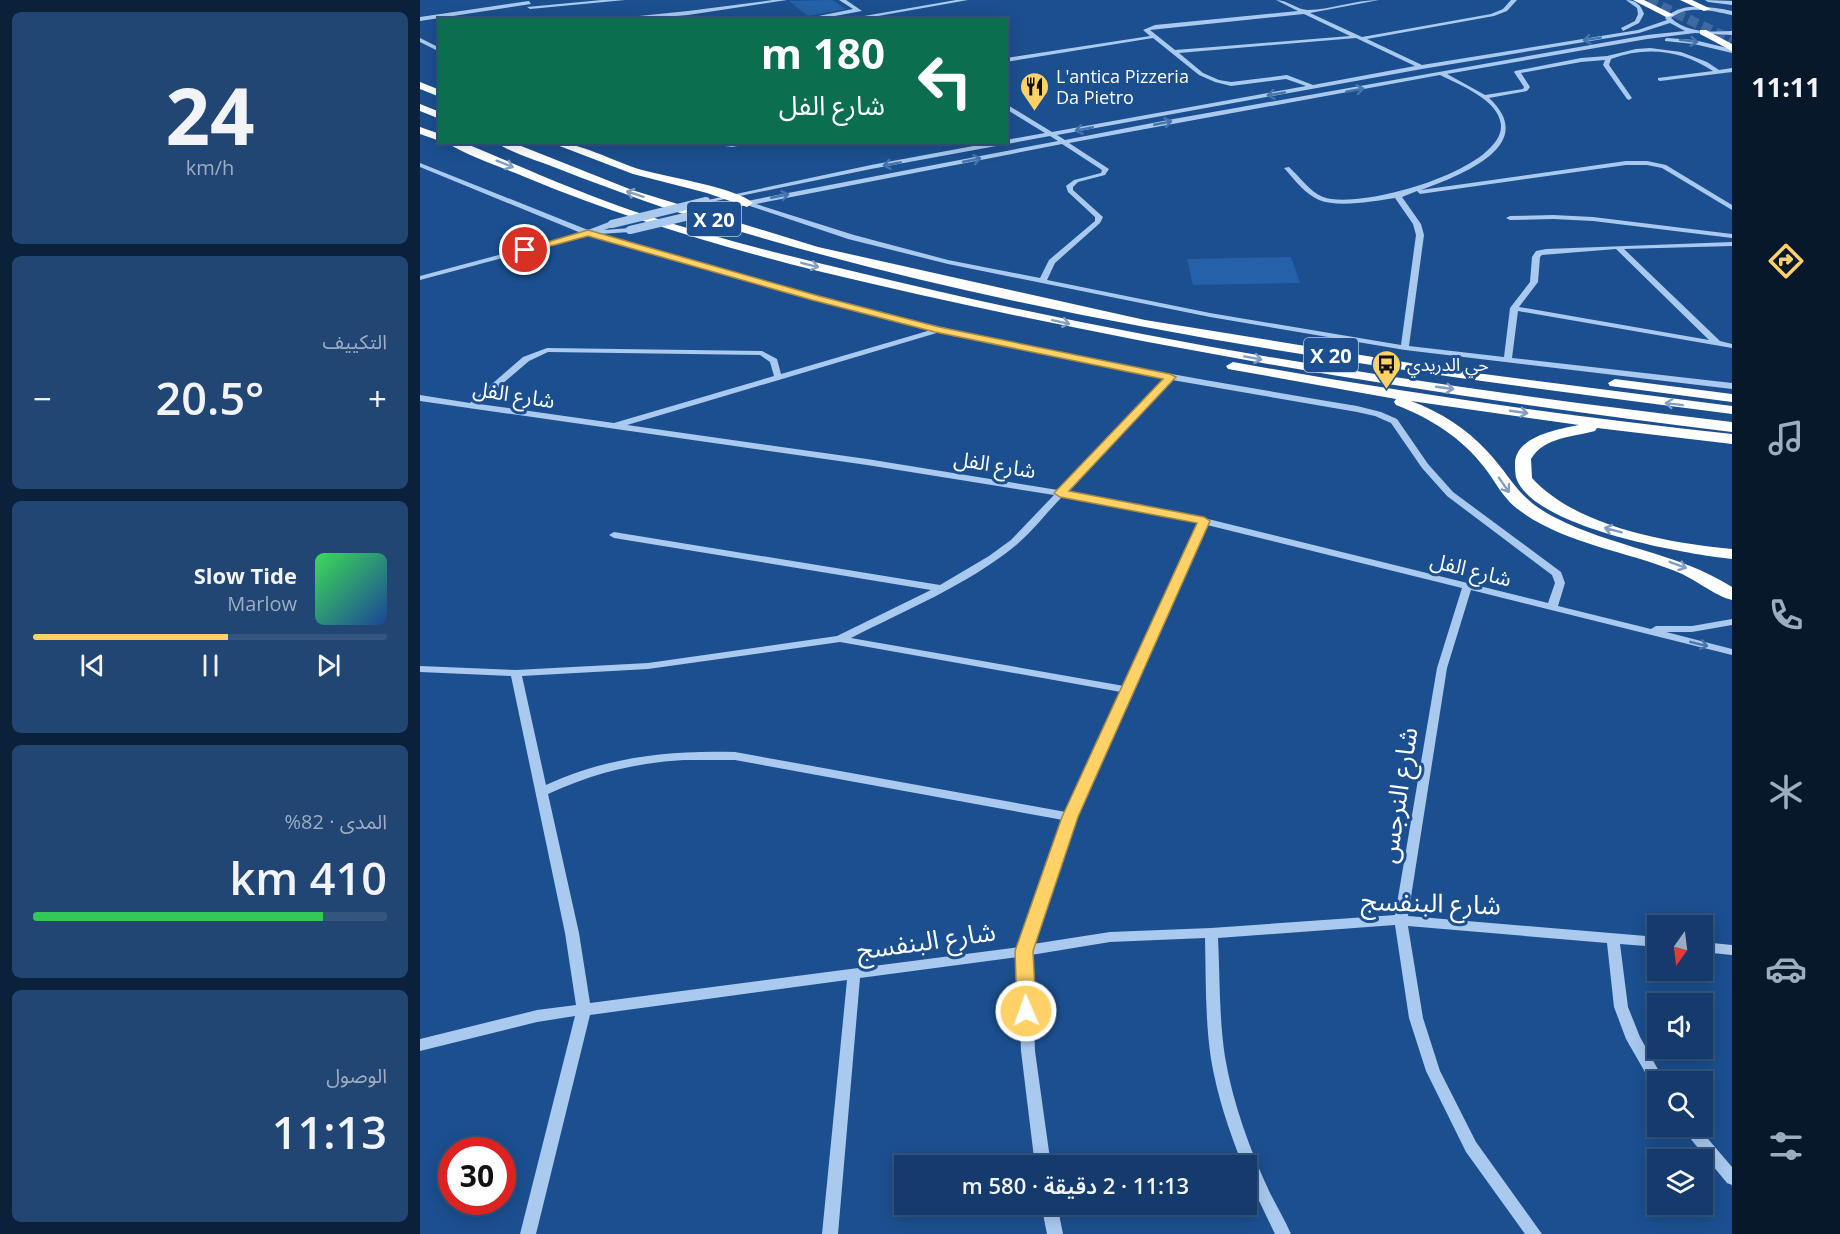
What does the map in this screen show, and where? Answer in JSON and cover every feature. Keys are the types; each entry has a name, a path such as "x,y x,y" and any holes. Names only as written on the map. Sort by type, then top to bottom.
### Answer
{"highway":[{"path":"1636,0 1669,18"},
{"path":"1683,0 1713,8"},
{"path":"1700,32 1732,49"},
{"path":"420,85 438,93"},
{"path":"420,107 438,115"},
{"path":"420,130 438,137"},
{"name":"X 20","path":"456,144 600,203 715,239 806,264 973,303 1174,345 1586,409 1732,427"},
{"name":"X 20","path":"505,144 628,192 815,250 1145,324 1454,375 1732,410"},
{"path":"560,144 637,172 729,196 747,203"},
{"path":"947,281 1030,290 1180,320 1302,340 1561,377 1732,398"},
{"path":"1174,345 1237,367 1353,388 1616,426 1732,439"},
{"path":"1353,388 1395,400 1441,421 1477,450 1515,498 1540,516 1600,542 1686,568 1732,595"},
{"path":"1616,426 1564,433 1526,451 1521,463 1523,476 1532,490 1547,503 1592,524 1691,550 1732,554"}],"street":[{"path":"420,19 530,6 622,0"},
{"path":"627,18 688,13 784,0"},
{"path":"842,0 869,18 965,0"},
{"path":"1279,0 1357,38 1442,74 1483,97 1496,108 1503,118 1505,127 1503,138 1494,150 1481,160 1441,180 1397,195"},
{"path":"1314,88 1287,77 1231,84 1217,81 1201,74 1176,52 1152,37 1147,29 1306,12 1376,0"},
{"path":"1176,52 1357,38 1492,15 1504,10 1514,0"},
{"path":"1612,35 1632,25 1640,18 1641,10 1629,0"},
{"path":"1698,0 1713,8 1732,12"},
{"path":"1008,143 1650,28 1687,9 1713,8 1732,3"},
{"path":"812,18 857,10"},
{"path":"1669,18 1680,27 1700,32"},
{"path":"588,233 630,230 747,203 1168,122 1610,44 1700,32 1732,33"},
{"path":"1008,60 1152,37"},
{"path":"420,40 438,49"},
{"path":"1610,44 1677,40 1732,49"},
{"path":"427,44 438,42"},
{"path":"1610,44 1622,51"},
{"path":"1483,97 1525,90 1527,87 1517,72 1581,60 1608,58 1622,51 1664,50 1684,54 1700,59 1717,71"},
{"path":"1608,58 1606,65 1629,98"},
{"path":"1660,79 1732,70"},
{"path":"1008,107 1106,169 1103,174 1069,186 1070,191 1098,217 1098,222 1052,262 1042,282"},
{"path":"721,144 740,144"},
{"path":"420,278 588,233 612,224 706,201 871,167 1002,144"},
{"path":"1287,168 1318,197 1326,200 1397,195 1626,163 1647,163 1664,166 1732,208"},
{"path":"420,165 588,233 815,298 938,330 1170,377 1378,414 1394,421 1425,466 1450,494 1557,574 1560,583 1552,608"},
{"path":"1397,195 1417,224 1420,235 1405,348"},
{"path":"747,203 851,237 948,262 1210,315 1405,348 1732,386"},
{"path":"1510,218 1593,219 1732,236"},
{"path":"1509,361 1514,308 1534,282 1536,257 1539,253 1618,247 1732,244"},
{"path":"1618,247 1717,343"},
{"path":"1514,308 1732,346"},
{"path":"610,427 938,330"},
{"path":"471,406 526,359 547,350 762,353 774,361 778,377"},
{"path":"840,639 940,589 993,558 1014,542 1170,377"},
{"name":"شارع الفل","path":"420,398 838,458 1060,493 1204,521 1626,626"},
{"path":"1042,1155 1028,1052 1024,951 1070,817 1204,521"},
{"path":"614,535 940,589"},
{"name":"شارع النرجس","path":"1467,588 1442,669 1401,920 1416,1018 1433,1071 1471,1146 1533,1234"},
{"path":"1626,626 1660,629 1692,628 1732,622"},
{"path":"1626,626 1732,652"},
{"path":"420,669 516,673 648,666 840,639 1127,690"},
{"path":"516,673 572,933 584,1009 528,1234"},
{"path":"543,792 566,780 609,765 642,758 688,754 735,756 1070,817"},
{"name":"شارع البنفسج","path":"420,1045 537,1016 1024,951 1110,937 1211,933 1401,920 1647,941"},
{"path":"1211,933 1217,1037 1222,1075 1245,1148 1264,1198 1283,1234"},
{"path":"1613,938 1621,1007 1633,1039 1652,1071"},
{"path":"1713,948 1732,950"},
{"path":"830,1234 854,974"},
{"path":"1697,1137 1732,1178"},
{"path":"1051,1215 1055,1234"}],"shaded area":[{"path":"832,0 846,9 808,16 789,1"},
{"path":"1291,257 1300,283 1193,285 1187,259"}],"tunnel":[{"path":"1648,0 1732,40"}],"place":[{"name":"L'antica Pizzeria Da Pietro","path":"1035,112"},
{"name":"حي الدريدي","path":"1386,390"}],"route":[{"path":"525,250 588,233 815,298 938,330 1170,377 1060,493 1204,521 1070,817 1024,951 1026,1011"}]}
